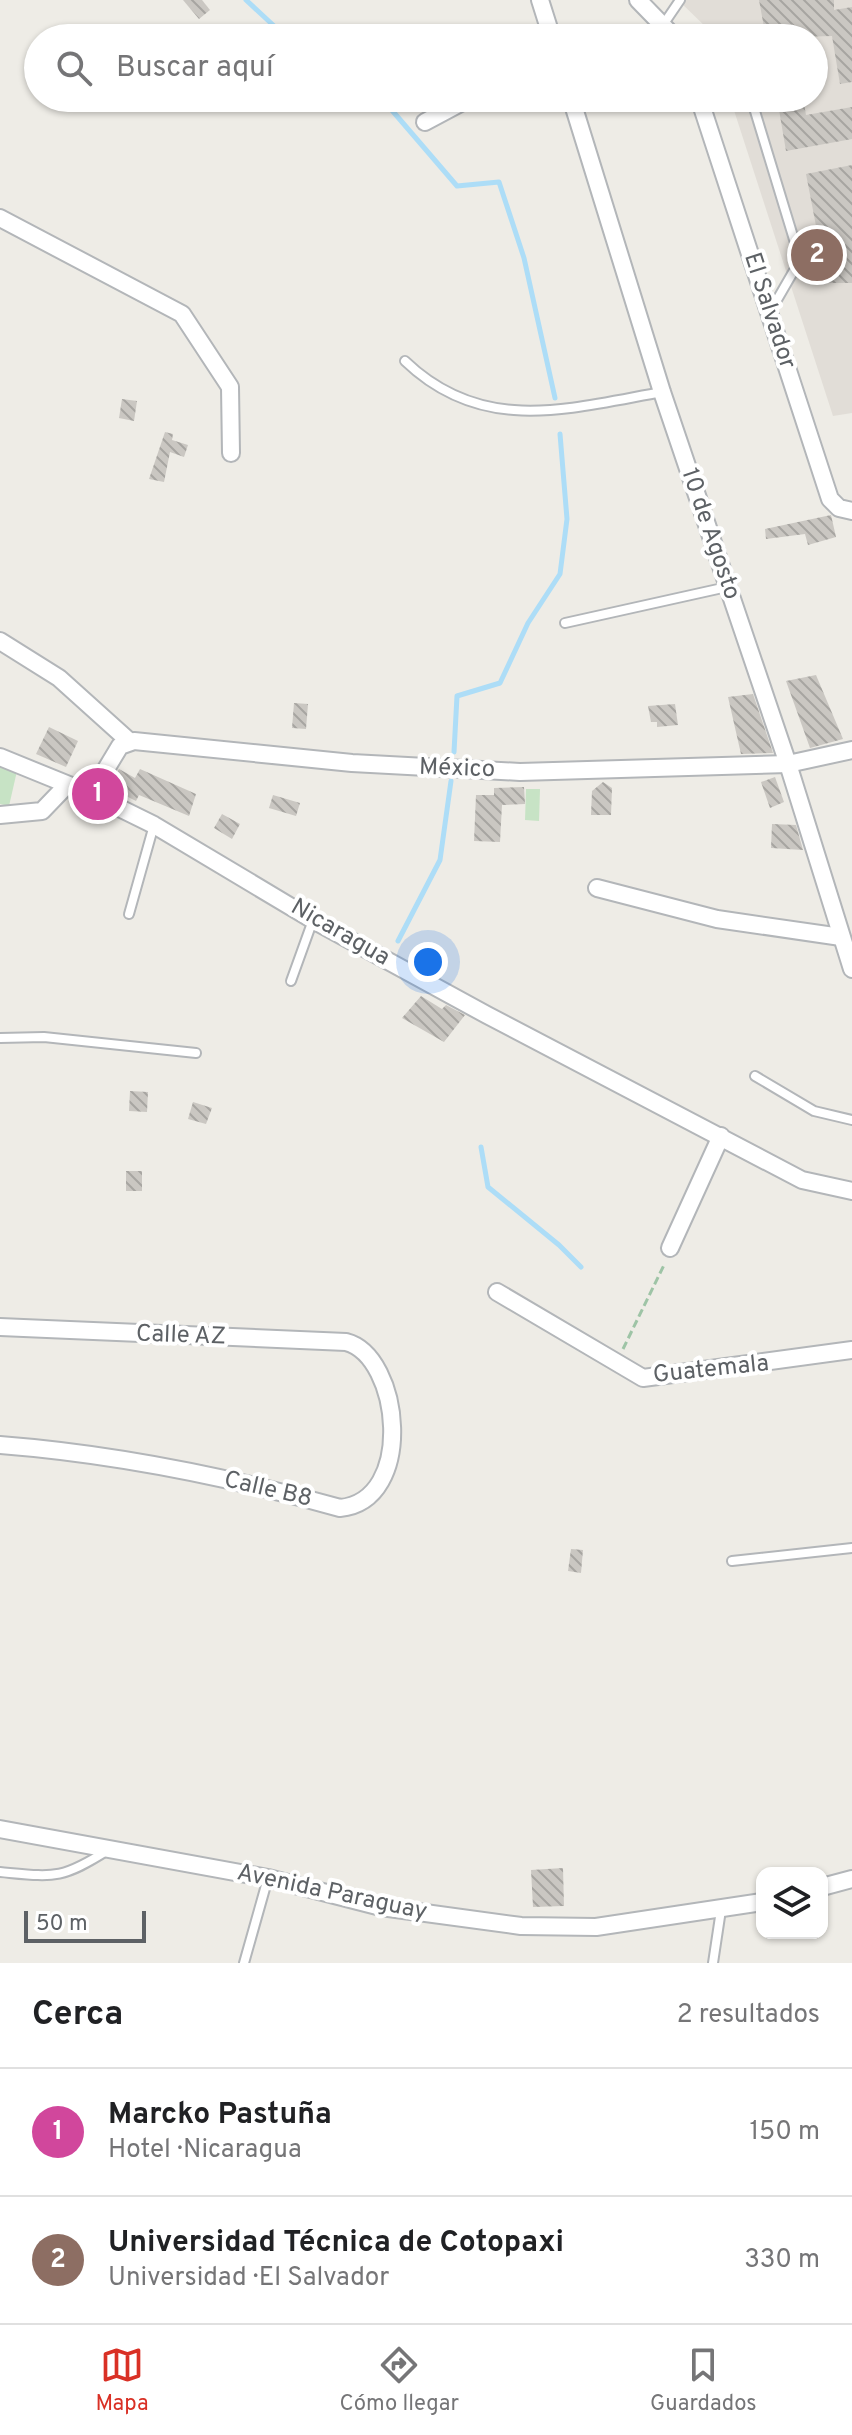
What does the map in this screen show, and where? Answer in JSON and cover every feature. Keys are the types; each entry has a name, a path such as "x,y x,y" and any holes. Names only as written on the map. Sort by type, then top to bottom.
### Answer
{"street":[{"path":"540,0 548,24"},
{"path":"638,0 662,24"},
{"path":"425,122 444,112"},
{"name":"10 de Agosto","path":"575,112 662,392 788,764 852,969"},
{"name":"El Salvador","path":"704,112 830,499 839,508 852,511"},
{"path":"0,218 182,314 230,387 231,453"},
{"path":"0,641 59,678 129,741 120,746 91,794"},
{"name":"México","path":"129,741 434,769 550,771 788,764 852,750"},
{"name":"Nicaragua","path":"0,757 91,794 154,825 313,920 802,1180 852,1191"},
{"path":"0,815 42,811 66,786"},
{"path":"597,888 717,919 841,937"},
{"path":"670,1248 721,1136"},
{"name":"Guatemala","path":"497,1292 643,1378 852,1350"},
{"name":"Calle AZ","path":"0,1327 346,1342 361,1346"},
{"name":"Calle B8","path":"0,1445 130,1462 274,1490 340,1508 358,1506 374,1494 386,1471 391,1432 385,1389 372,1358 361,1346"},
{"name":"Avenida Paraguay","path":"0,1829 268,1878 381,1907 521,1926 596,1927 756,1903"},
{"path":"828,1885 852,1879"}],"lane":[{"path":"664,24 680,0"},
{"path":"755,112 799,256 769,313"},
{"path":"405,361 428,384 448,393 490,409 525,414 662,392"},
{"path":"565,623 727,587"},
{"path":"129,914 154,825"},
{"path":"291,981 313,920"},
{"path":"0,1038 44,1037 196,1053"},
{"path":"755,1076 814,1111 852,1120"},
{"path":"732,1561 852,1548"},
{"path":"0,1872 56,1877 74,1871 108,1850"},
{"path":"244,1963 268,1878"},
{"path":"713,1963 721,1910"}],"path":[{"path":"617,1363 662,1269"}],"shaded area":[{"path":"678,0 852,0 852,413 833,416 735,112 828,112 828,24 703,24"}],"green space":[{"path":"0,767 17,771 9,806 0,804"},
{"path":"526,789 540,789 539,821 525,820"}],"building":[{"path":"183,0 202,0 210,10 199,19"},
{"path":"759,0 834,0 834,10 852,7 852,82 840,84 828,24 763,24"},
{"path":"852,107 852,139 786,151 779,112 805,112 806,115"},
{"path":"852,165 852,283 827,283 806,174"},
{"path":"122,399 137,401 134,421 119,418"},
{"path":"165,432 173,434 172,440 188,445 184,457 170,452 164,482 149,479"},
{"path":"831,515 836,537 808,545 805,534 766,539 765,529"},
{"path":"816,675 843,739 810,748 786,681"},
{"path":"753,694 773,753 741,754 728,697"},
{"path":"294,703 308,704 306,729 292,728"},
{"path":"675,704 678,725 657,727 657,722 651,722 648,706"},
{"path":"49,727 78,741 66,767 36,754"},
{"path":"119,769 135,778 140,769 196,794 189,816 139,795 136,801 108,787"},
{"path":"775,777 784,802 770,808 761,782"},
{"path":"603,782 612,788 611,815 591,815 592,791"},
{"path":"524,787 525,804 502,805 500,842 474,841 476,795 494,795 494,788"},
{"path":"273,795 300,803 296,816 269,808"},
{"path":"222,814 240,824 232,839 214,828"},
{"path":"772,824 796,825 803,850 771,848"},
{"path":"421,996 442,1009 446,1005 465,1015 444,1042 402,1018"},
{"path":"130,1091 148,1092 147,1112 129,1111"},
{"path":"193,1102 212,1108 206,1124 188,1119"},
{"path":"126,1171 142,1171 142,1191 126,1191"},
{"path":"571,1549 583,1550 581,1573 568,1571"},
{"path":"563,1868 564,1906 533,1907 531,1870"}],"waterway":[{"path":"246,0 272,24"},
{"path":"393,112 457,186 499,182 524,258 555,398"},
{"path":"454,752 457,696 500,683 528,623 560,574 567,519 560,434"},
{"path":"398,941 440,860 451,781"},
{"path":"481,1147 488,1187 581,1267"}],"place":[{"name":"Universidad Técnica de Cotopaxi","path":"817,255"},
{"name":"Marcko Pastuña","path":"98,794"}]}
